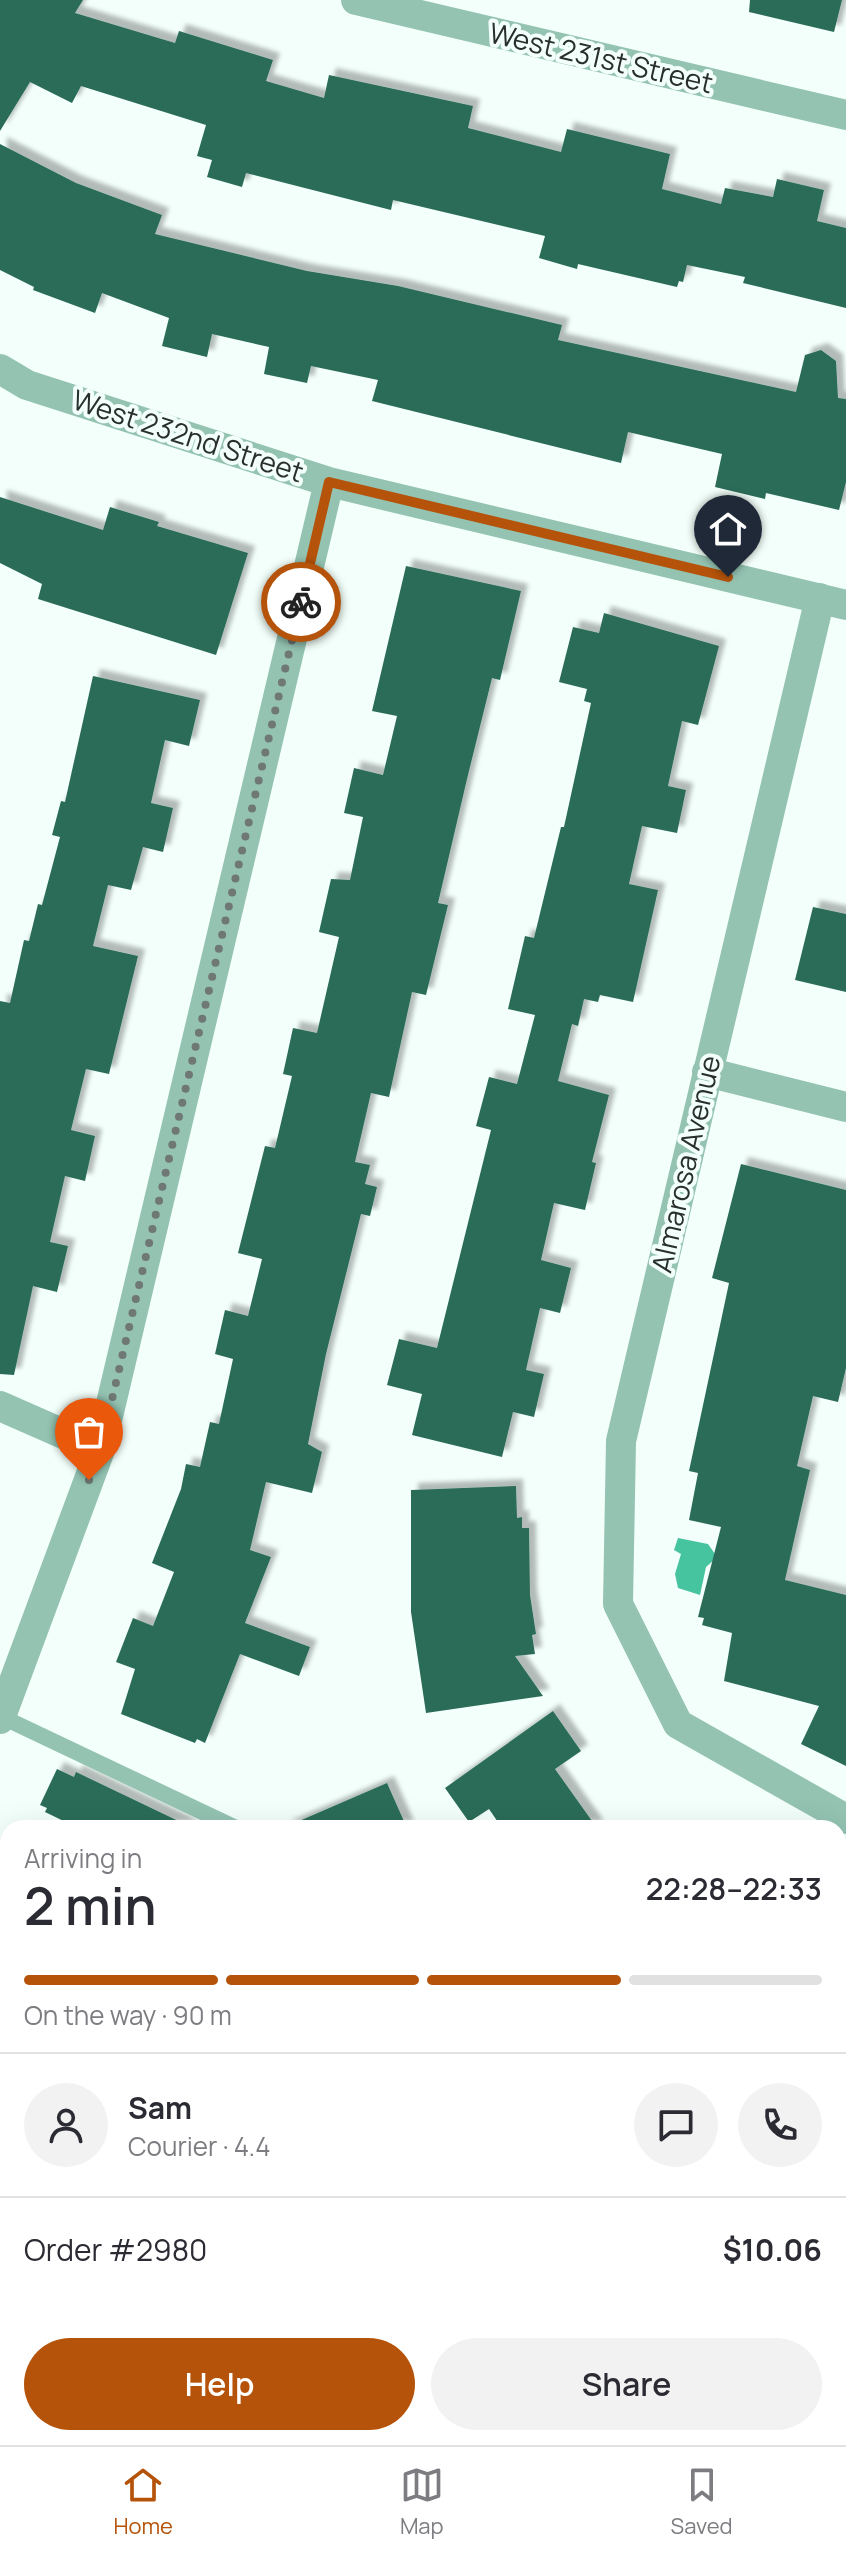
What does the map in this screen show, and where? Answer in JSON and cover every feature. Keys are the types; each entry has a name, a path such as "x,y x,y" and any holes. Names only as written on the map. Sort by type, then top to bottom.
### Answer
{"street":[{"name":"West 231st Street","path":"356,0 846,115"},
{"name":"West 232nd Street","path":"0,369 27,385 329,482 833,602"},
{"path":"0,1717 100,1450 329,482"},
{"name":"Almarosa Avenue","path":"833,602 707,1072 621,1441 618,1604 678,1724 846,1819"},
{"path":"707,1072 846,1107"},
{"path":"0,1406 100,1450"}],"lane":[{"path":"0,1717 219,1820"}],"shaded area":[{"path":"678,1538 708,1544 715,1554 715,1559 706,1567 700,1595 678,1588 675,1574 681,1554 674,1550"}],"building":[{"path":"0,0 83,0 75,13 175,43 179,31 273,60 266,81 324,98 329,75 473,106 468,128 561,152 567,129 670,154 662,189 721,204 725,188 773,197 777,179 824,190 817,221 846,228 846,308 743,283 745,277 687,265 683,282 679,281 677,287 578,264 577,269 539,258 545,236 393,200 391,210 246,173 242,187 207,177 212,160 197,156 206,125 81,86 72,103 30,82 0,131"},
{"path":"750,0 842,0 834,32 749,12"},
{"path":"0,144 76,183 162,215 155,234 307,271 398,286 562,325 558,340 796,392 805,355 821,350 836,361 838,398 846,399 846,482 839,510 766,493 765,499 715,487 722,454 628,432 621,463 372,401 378,380 311,366 307,383 264,374 269,347 212,334 207,357 162,346 169,318 102,293 95,313 33,290 34,287 0,270"},
{"path":"0,497 103,530 110,507 159,522 157,526 248,553 216,655 38,599 42,584 0,563"},
{"path":"406,566 521,591 500,680 492,678 467,779 438,903 448,905 426,995 412,992 389,1097 371,1093 355,1162 370,1165 365,1184 377,1187 370,1216 361,1214 326,1354 308,1444 322,1452 312,1493 266,1482 250,1550 271,1557 245,1623 310,1647 299,1676 240,1654 205,1743 197,1739 195,1743 121,1714 135,1669 116,1662 133,1618 153,1626 174,1572 152,1563 181,1489 186,1464 200,1467 210,1422 219,1424 233,1359 215,1354 225,1310 248,1316 262,1259 238,1253 265,1146 275,1148 292,1076 283,1074 293,1028 317,1033 339,937 319,932 331,879 350,880 363,817 344,813 354,768 383,775 397,716 372,711"},
{"path":"604,613 719,646 698,725 682,721 668,786 686,790 677,833 642,826 629,884 658,890 633,1002 600,995 598,1002 584,999 578,1026 572,1024 558,1081 609,1095 592,1162 596,1163 585,1210 554,1203 541,1260 571,1268 560,1313 540,1308 526,1370 544,1374 534,1417 513,1412 502,1457 412,1435 422,1394 387,1385 399,1339 437,1348 491,1130 476,1126 489,1077 517,1084 535,1015 508,1009 525,936 534,938 561,827 564,827 591,703 584,701 587,689 559,682 573,627 599,633"},
{"path":"93,676 200,700 189,746 165,740 151,803 173,808 163,852 143,847 131,890 108,885 93,946 138,956 109,1074 86,1069 71,1130 95,1136 85,1181 65,1176 50,1242 68,1246 57,1292 33,1286 14,1375 0,1374 0,1001 10,1003 24,940 29,941 38,904 42,905 60,837 52,835 61,801 65,802"},
{"path":"813,907 846,914 846,992 795,980"},
{"path":"741,1164 846,1190 846,1368 838,1402 813,1396 797,1466 810,1470 785,1580 846,1595 846,1766 801,1744 819,1706 724,1681 732,1633 702,1625 704,1618 698,1617 721,1527 689,1520 698,1473 689,1471 729,1283 712,1278"},
{"path":"516,1486 517,1518 522,1517 522,1528 529,1528 530,1595 536,1634 532,1635 535,1654 515,1656 543,1696 426,1713 411,1612 411,1490"},
{"path":"553,1711 581,1751 555,1769 591,1820 497,1820 489,1809 468,1820 445,1788"},
{"path":"57,1769 74,1777 76,1772 176,1820 62,1820 45,1812 47,1808 40,1805"},
{"path":"387,1783 403,1820 301,1820"}],"way so far":[{"path":"89,1480 100,1450 301,602"}],"route":[{"path":"301,602 329,482 728,577"}]}
